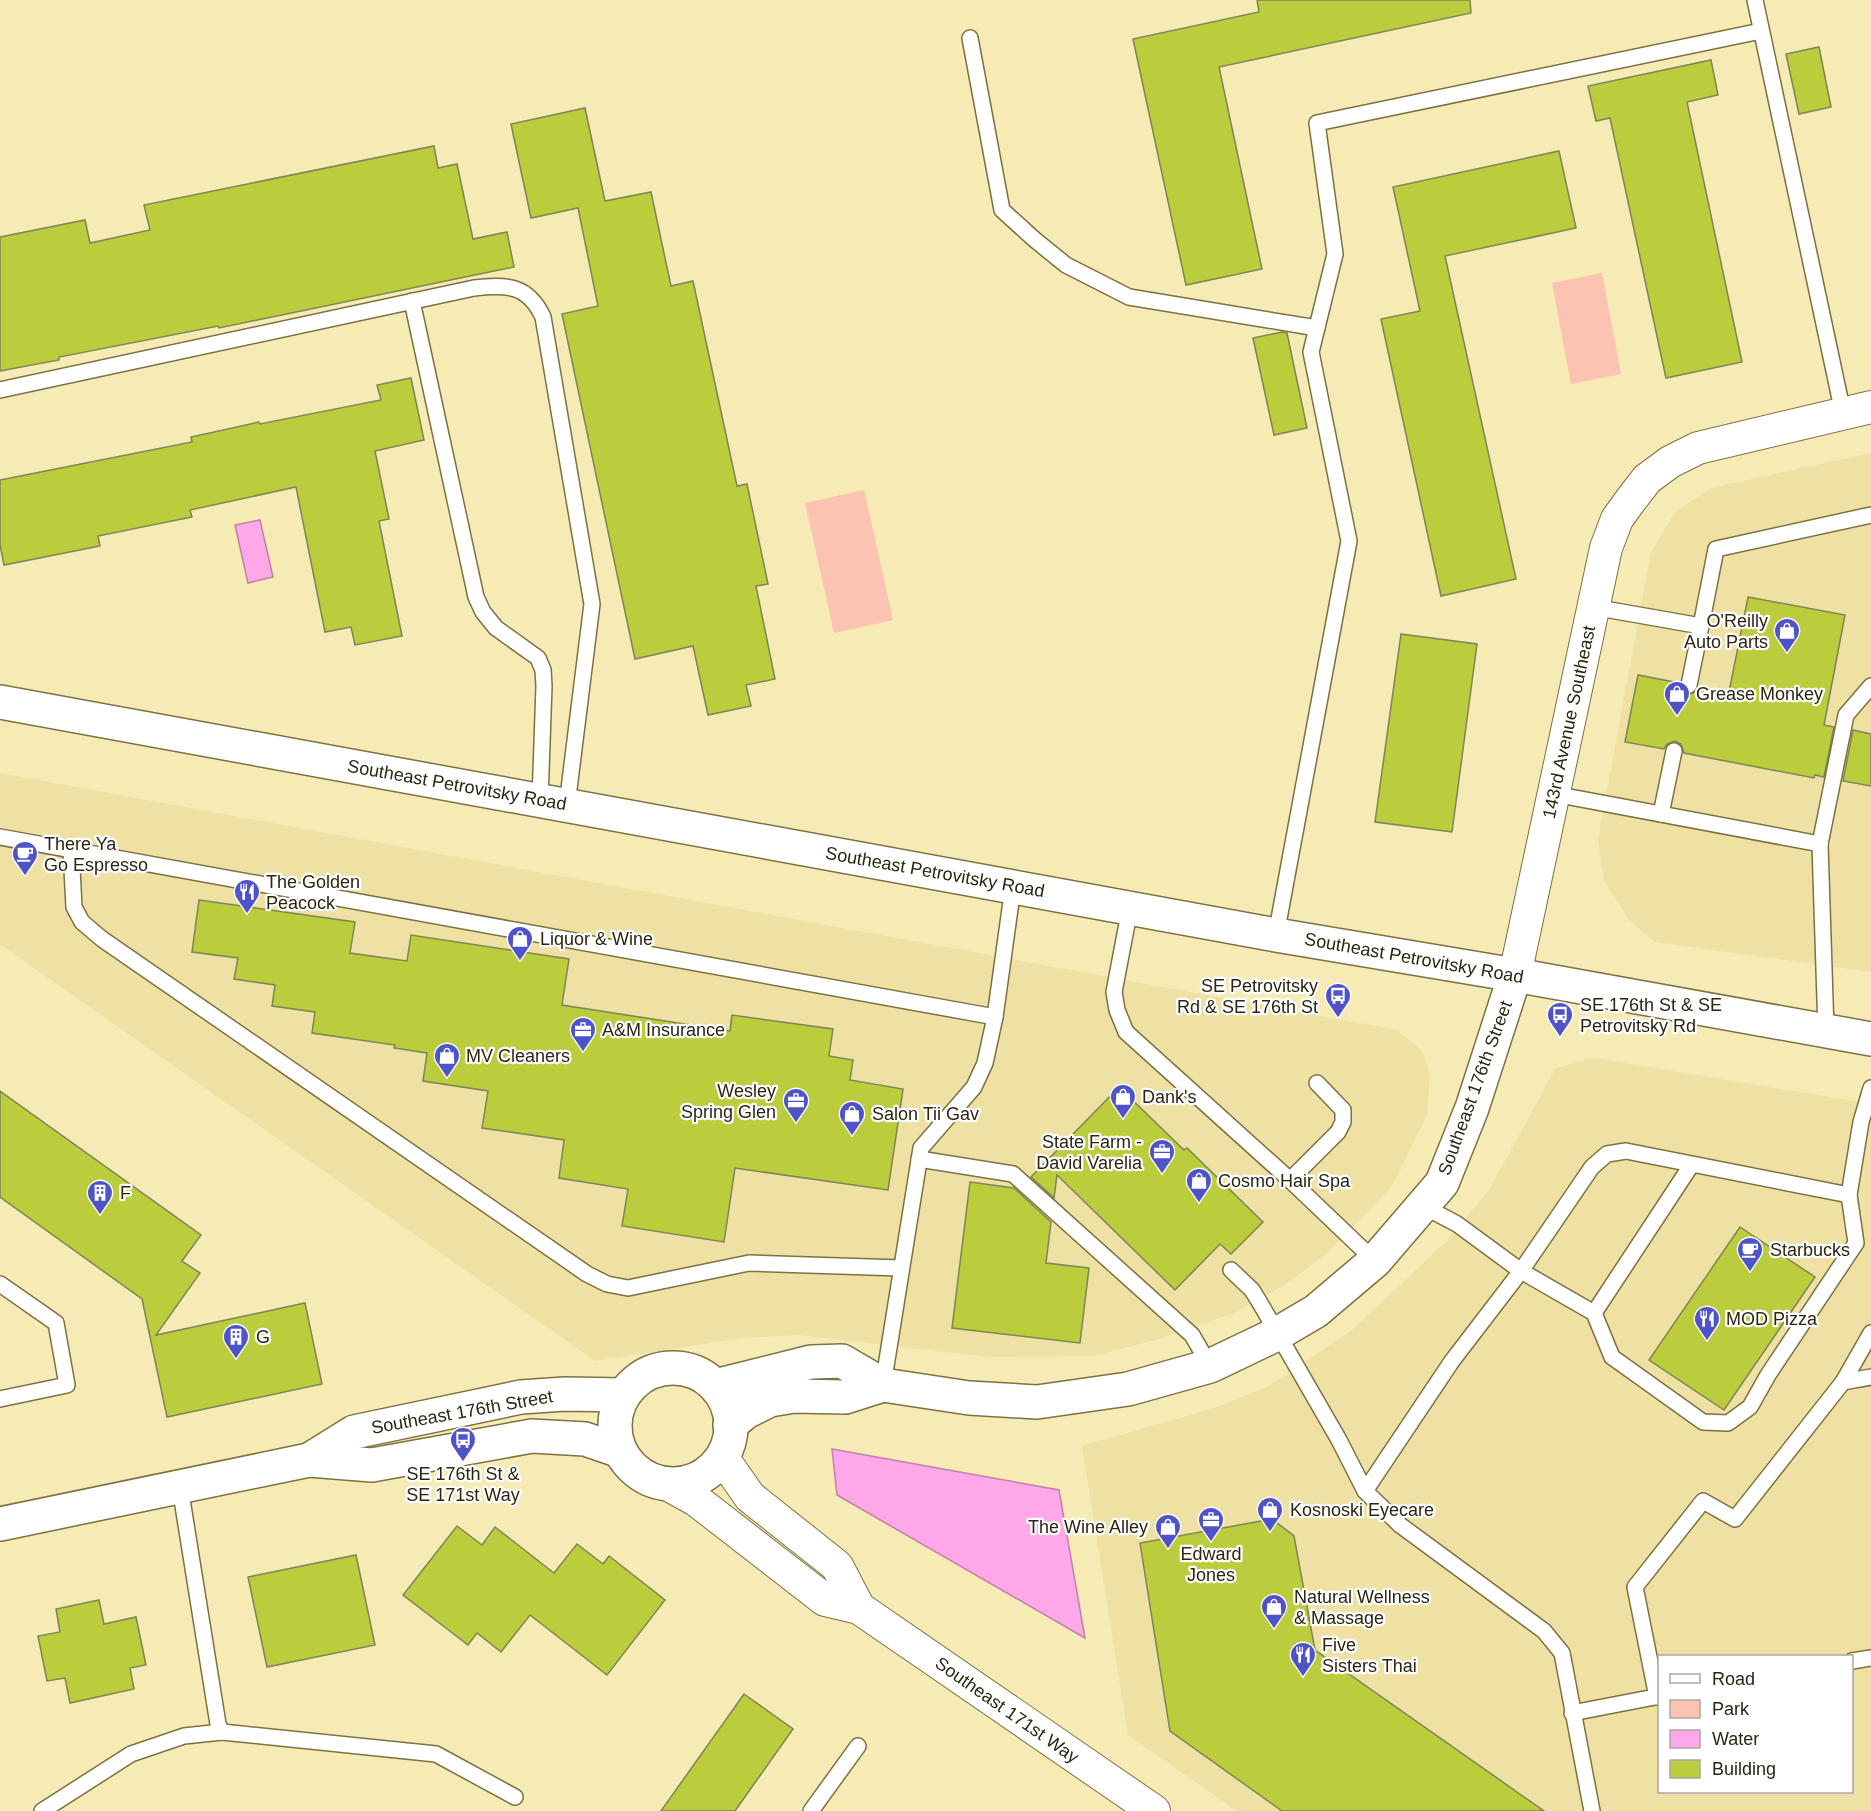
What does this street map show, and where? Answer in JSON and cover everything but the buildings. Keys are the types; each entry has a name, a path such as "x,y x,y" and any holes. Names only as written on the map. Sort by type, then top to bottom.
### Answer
{"street":[{"name":"143rd Avenue Southeast","path":"1515,975 1606,548 1617,519 1647,479 1670,462 1698,448 1857,410"},
{"name":"Southeast Petrovitsky Road","path":"0,702 1013,887 1871,1039"},
{"name":"Southeast 176th Street","path":"715,1386 811,1362 842,1361 883,1385 969,1398 1037,1402 1128,1389 1210,1366 1277,1334 1316,1311 1375,1261 1442,1182 1472,1108 1515,975"},
{"path":"620,1451 615,1432 616,1413 624,1395 635,1382 650,1372 667,1368 685,1369 701,1375 715,1386 725,1400 730,1416 726,1450 717,1464 704,1475 686,1483 666,1484"},
{"name":"Southeast 176th Street","path":"730,1425 746,1412 770,1400 794,1396 845,1397 883,1385"},
{"name":"Southeast 176th Street","path":"309,1461 354,1432 522,1397 565,1394 624,1395"},
{"name":"Southeast 176th Street","path":"0,1524 309,1461 372,1465 532,1436 585,1439 620,1451 632,1467 648,1479 666,1484"},
{"name":"Southeast 171st Way","path":"722,1456 750,1497 837,1566 859,1608"},
{"name":"Southeast 171st Way","path":"666,1484 696,1500 825,1600 859,1608 1154,1811"}],"lane":[{"path":"1755,0 1857,410"},
{"path":"1276,934 1349,541 1311,352 1335,254 1317,123 1761,31"},
{"path":"970,38 1002,210 1034,240 1066,265 1130,297 1317,328"},
{"path":"0,390 474,288 511,287 536,301 543,317 592,604 553,802"},
{"path":"412,301 476,597 483,612 496,627 538,658 543,669 553,802"},
{"path":"1689,685 1716,549 1871,515"},
{"path":"1593,607 1701,626"},
{"path":"1826,1031 1820,844 1846,715 1871,686"},
{"path":"1661,814 1674,751"},
{"path":"1554,794 1820,844"},
{"path":"0,837 995,1017"},
{"path":"71,850 74,907 82,922 102,939 587,1274 607,1284 628,1288 749,1263 901,1268"},
{"path":"883,1385 921,1148 974,1087 985,1063 995,1017 1013,887"},
{"path":"1130,908 1114,992 1117,1010 1126,1032 1290,1180 1375,1261"},
{"path":"1290,1180 1338,1132 1343,1122 1343,1110 1317,1083"},
{"path":"1423,1206 1458,1224 1521,1271 1594,1313 1612,1358 1703,1422 1728,1423 1750,1407 1856,1243 1849,1195 1861,1122 1871,1088"},
{"path":"1365,1491 1452,1361 1521,1271 1593,1167 1607,1154 1626,1151 1849,1195"},
{"path":"919,1160 1013,1174 1192,1335 1210,1366"},
{"path":"1594,1313 1692,1164"},
{"path":"1231,1270 1252,1290 1339,1440 1365,1491 1400,1526 1544,1631 1562,1653 1592,1811"},
{"path":"0,1284 56,1323 67,1385 0,1400"},
{"path":"1572,1713 1658,1696 1635,1587 1703,1501 1735,1519 1844,1382 1871,1333"},
{"path":"1844,1382 1871,1377"},
{"path":"180,1487 218,1724 222,1732"},
{"path":"1853,1661 1871,1658"},
{"path":"42,1811 131,1754 184,1736 222,1732 436,1754 515,1797"},
{"path":"811,1811 858,1746"}],"shaded area":[{"path":"1871,453 1871,972 1655,942 1629,920 1604,880 1598,839 1651,552 1675,512 1711,488"},
{"path":"0,773 1397,1030 1423,1052 1430,1075 1427,1115 1392,1187 1325,1255 1284,1285 1232,1314 1159,1339 1094,1356 990,1357 799,1335 742,1338 595,1361 0,944"},
{"path":"1594,1058 1871,1104 1871,1811 1237,1811 1128,1735 1082,1446 1215,1408 1269,1386 1352,1330 1446,1242 1489,1190 1556,1068"}],"green space":[{"path":"1602,273 1621,374 1571,384 1552,283"},
{"path":"864,490 893,620 834,633 805,503"}],"water":[{"path":"260,520 273,577 248,583 235,525"},
{"path":"832,1449 1059,1490 1085,1638 837,1495"}],"place":[{"name":"O'Reilly Auto Parts","path":"1787,654"},
{"name":"Grease Monkey","path":"1677,717"},
{"name":"There Ya Go Espresso","path":"25,877"},
{"name":"The Golden Peacock","path":"247,915"},
{"name":"Liquor & Wine","path":"520,962"},
{"name":"SE Petrovitsky Rd & SE 176th St","path":"1338,1019"},
{"name":"SE 176th St & SE Petrovitsky Rd","path":"1560,1038"},
{"name":"A&M Insurance","path":"583,1053"},
{"name":"MV Cleaners","path":"447,1079"},
{"name":"Dank's","path":"1123,1120"},
{"name":"Wesley Spring Glen","path":"796,1124"},
{"name":"Salon Tii Gav","path":"852,1137"},
{"name":"State Farm - David Varelia","path":"1162,1175"},
{"name":"Cosmo Hair Spa","path":"1199,1204"},
{"name":"F","path":"100,1216"},
{"name":"Starbucks","path":"1750,1273"},
{"name":"MOD Pizza","path":"1707,1342"},
{"name":"G","path":"236,1360"},
{"name":"SE 176th St & SE 171st Way","path":"463,1463"},
{"name":"Kosnoski Eyecare","path":"1270,1533"},
{"name":"Edward Jones","path":"1211,1543"},
{"name":"The Wine Alley","path":"1168,1550"},
{"name":"Natural Wellness & Massage","path":"1274,1630"},
{"name":"Five Sisters Thai","path":"1303,1678"}]}
